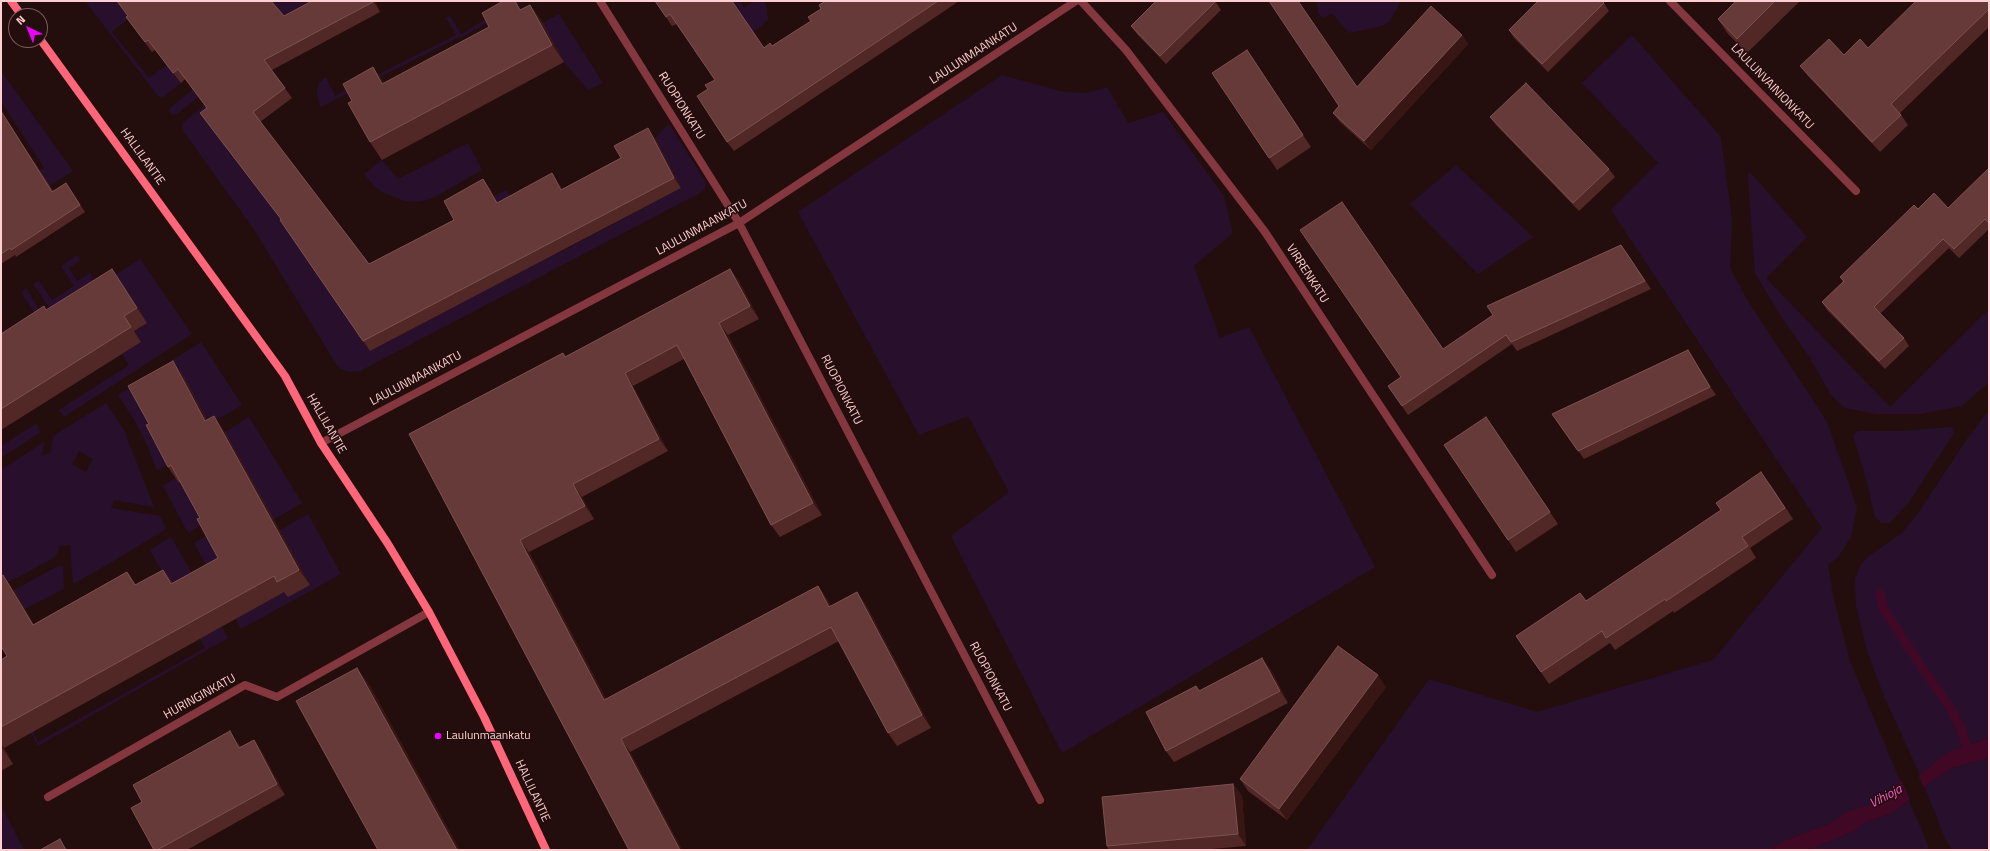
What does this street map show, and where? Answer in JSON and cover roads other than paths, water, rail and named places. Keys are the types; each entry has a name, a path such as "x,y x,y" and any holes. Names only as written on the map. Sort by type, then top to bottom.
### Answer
{"main road":[{"name":"HALLILANTIE","path":"47,48 285,376 322,443 388,544 429,612 484,717 546,850"}],"street":[{"name":"RUOPIONKATU","path":"600,1 740,223 1040,800"},
{"name":"LAULUNMAANKATU","path":"322,443 740,223 1076,1"},
{"name":"VIRRENKATU","path":"1081,1 1126,50 1265,232 1492,575"},
{"name":"LAULUNVAINIONKATU","path":"1670,1 1856,191"},
{"name":"HURINGINKATU","path":"48,797 245,685 277,697 429,612"}],"water":[{"name":"Vihioja","path":"1989,738 1989,758 1952,768 1930,782 1920,792 1892,813 1866,822 1854,831 1809,850 1767,850 1784,841 1833,822 1844,813 1871,804 1889,793 1900,781 1920,775 1936,761 1951,751"}],"waterway":[{"path":"1880,594 1883,608 1951,709 1961,728 1970,755"}],"place":[{"name":"Laulunmaankatu","path":"438,736"}]}
